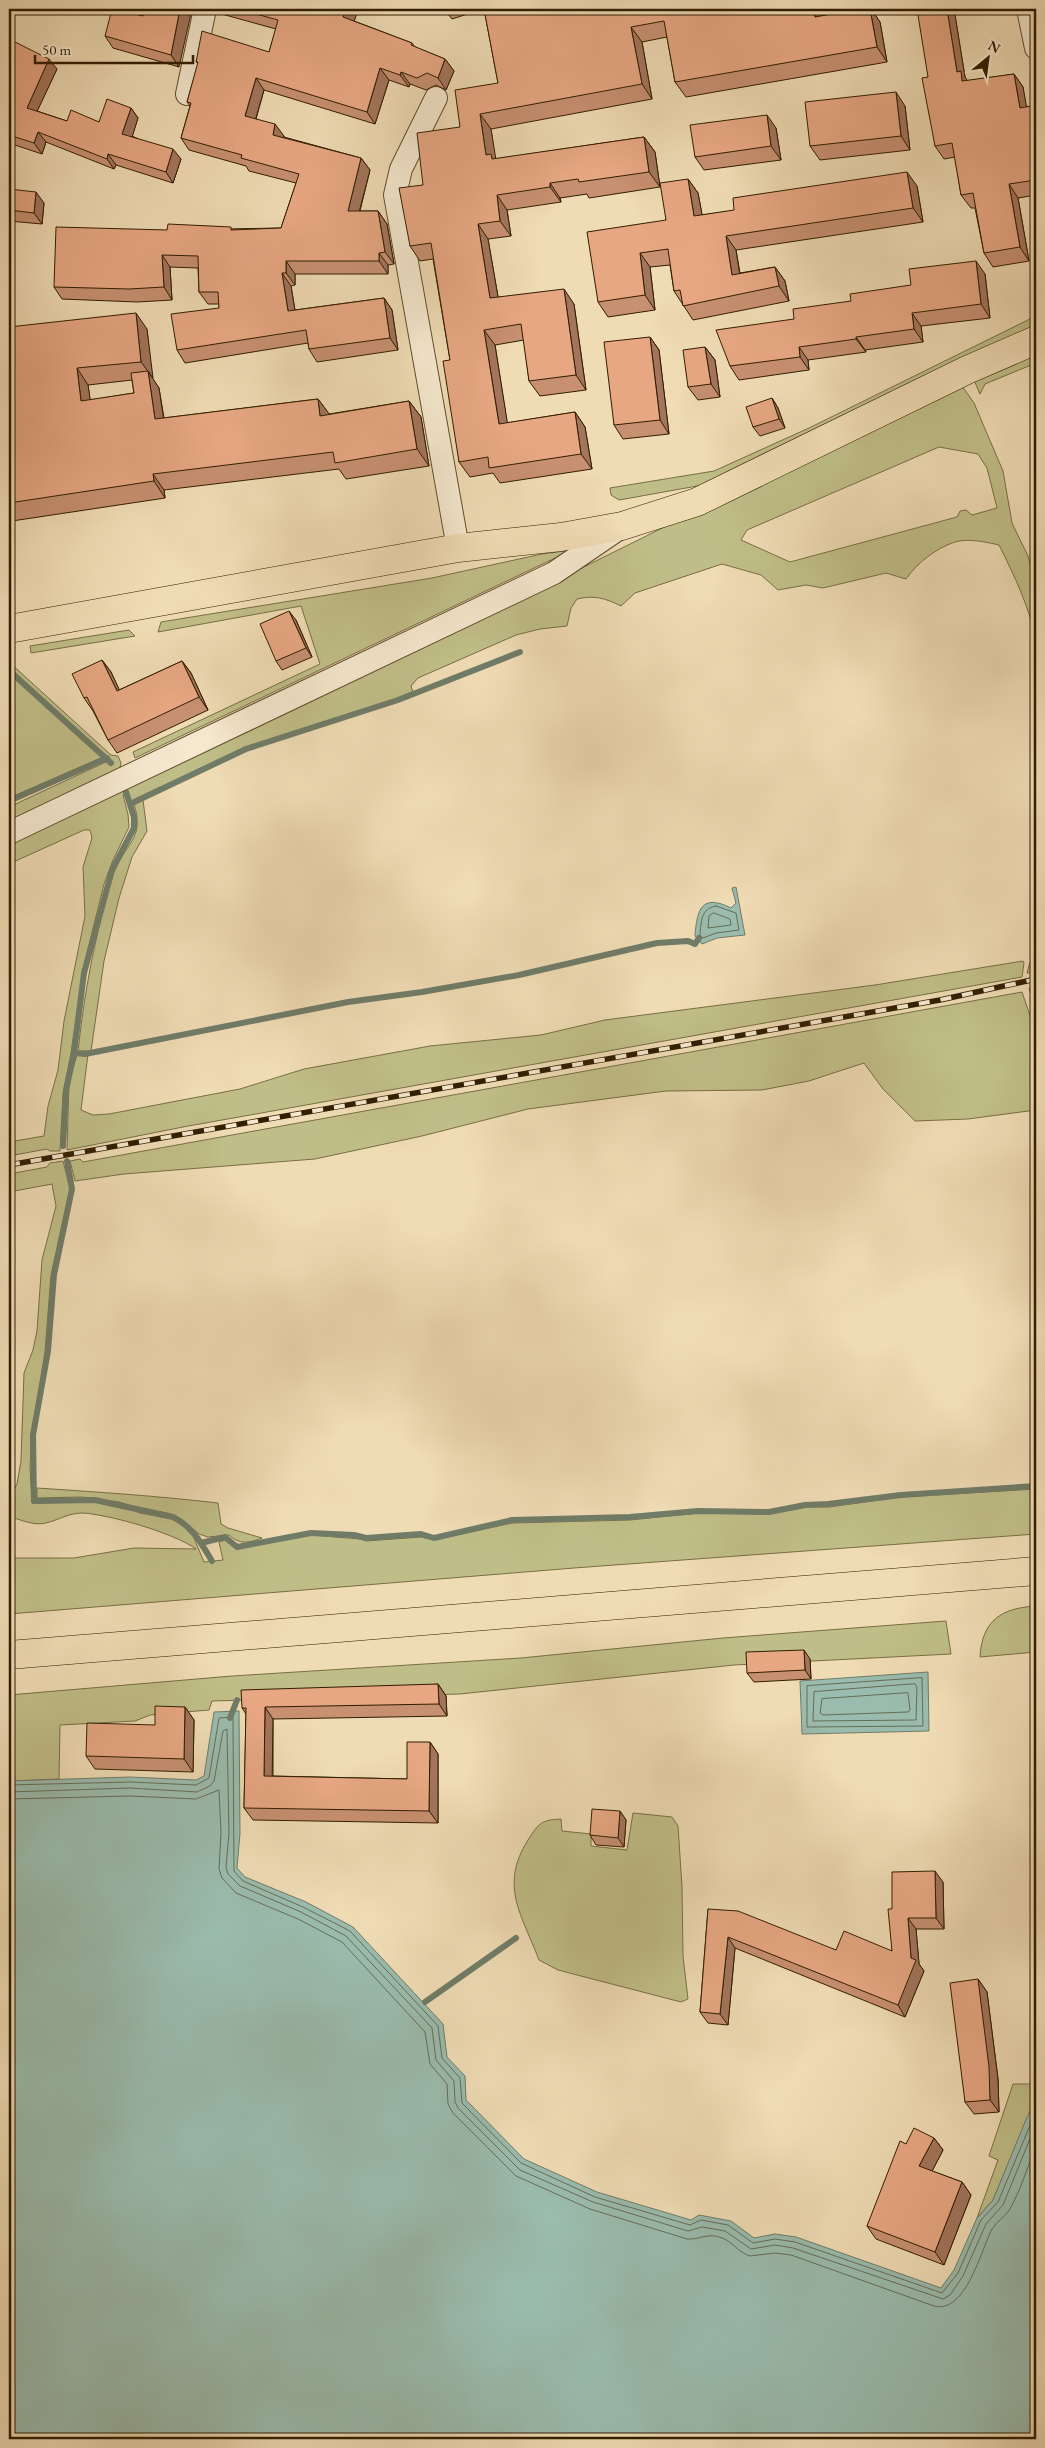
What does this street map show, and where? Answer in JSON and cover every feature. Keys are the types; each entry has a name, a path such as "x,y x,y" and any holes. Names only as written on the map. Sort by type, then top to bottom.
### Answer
{"main road":[{"path":"9,629 458,548 561,537 622,526 697,502 967,370 1036,340"},
{"path":"9,1655 1036,1571"}],"street":[{"path":"187,94 204,9"},
{"path":"1028,9 1036,48"},
{"path":"436,98 401,169 395,195 458,548"},
{"path":"9,833 554,573 622,526"}],"shaded area":[{"path":"1036,316 1036,327 714,483 619,500 611,495 610,488 714,471 809,428"},
{"path":"1036,353 1036,363 985,384 980,394 974,380"},
{"path":"962,386 974,403 1003,471 1012,523 1028,556 1036,587 1036,640 1025,603 999,545 971,540 955,542 941,548 928,557 906,579 886,573 823,588 806,585 778,590 761,575 722,564 635,593 621,606 599,598 577,599 571,608 567,626 540,629 516,635 418,678 411,686 413,692 398,699 246,748 131,802 128,792 125,792 123,795 129,827 104,884 83,969 63,1094 60,1151 50,1151 47,1149 9,1156 9,1142 44,1136 48,1106 58,1070 64,1021 85,916 83,867 92,838 90,830 84,830 9,864 9,845 483,617 878,421","holes":["939,447 978,454 987,468 997,508 972,515 966,510 960,511 957,517 790,562 741,540 747,530"]},
{"path":"572,550 135,758 133,752 320,664 301,606 158,632 161,622 432,578 542,554"},
{"path":"129,630 135,636 31,653 30,646"},
{"path":"9,662 111,755 118,756 121,763 120,768 116,771 9,821 9,807 110,760 14,672 9,673"},
{"path":"13,677 103,757 9,798 9,678"},
{"path":"143,800 147,831 132,857 119,898 104,961 91,1051 78,1051 90,968 111,879 116,867 134,838 137,815 134,804"},
{"path":"1036,937 1036,972 1027,973 1030,962 1033,960"},
{"path":"1023,961 1022,977 183,1127 67,1150 69,1081 77,1055 88,1054 81,1110 93,1115 109,1114 240,1089 304,1069 430,1046 541,1035 605,1020 875,985"},
{"path":"1036,986 1036,1015 1029,988"},
{"path":"1022,992 1036,1033 1036,1110 968,1119 915,1121 883,1089 864,1063 809,1081 762,1090 666,1091 528,1109 422,1136 315,1159 124,1174 75,1181 70,1161 80,1159 83,1162"},
{"path":"63,1161 70,1189 51,1275 45,1352 32,1435 30,1466 32,1503 95,1502 120,1505 140,1513 173,1519 191,1531 204,1562 223,1560 219,1542 225,1540 237,1549 311,1535 366,1541 421,1537 434,1540 512,1523 630,1520 698,1513 769,1514 806,1507 829,1507 901,1497 1036,1489 1036,1534 574,1568 9,1614 9,1558 74,1558 134,1548 196,1549 158,1531 95,1514 73,1514 42,1524 9,1516 9,1499 17,1484 21,1461 24,1373 33,1350 37,1331 42,1260 56,1206 52,1184 9,1192 9,1174 47,1167 50,1163"},
{"path":"37,1488 218,1503 221,1524 228,1528 262,1538 241,1542 229,1535 208,1537 199,1534 182,1520 167,1513 138,1508 119,1502 82,1497 37,1498"},
{"path":"1036,1606 1036,1652 980,1657 985,1634 996,1618 1013,1610"},
{"path":"946,1621 951,1654 734,1665 460,1694 212,1701 209,1710 150,1715 135,1721 60,1725 59,1779 9,1781 9,1695 232,1676 521,1658 723,1638"},
{"path":"633,1813 672,1817 678,1826 682,1887 683,1956 688,1999 681,2002 558,1970 539,1960 516,1900 514,1886 519,1857 538,1826 549,1820 561,1819 562,1831 591,1834 591,1846 627,1850"},
{"path":"1013,2084 1036,2084 1036,2106 1032,2108 993,2200 977,2218 998,2160 989,2156"}],"water":[{"path":"736,887 745,935 717,938 702,944 695,936 699,912 707,903 713,902 731,908 736,903 732,888"},
{"path":"928,1672 929,1731 802,1734 800,1681"},
{"path":"239,1711 240,1833 237,1868 245,1877 306,1902 353,1927 443,2024 447,2057 465,2076 466,2100 524,2159 597,2192 691,2220 699,2215 731,2221 754,2238 775,2234 796,2237 941,2288 954,2270 977,2218 993,2200 1027,2117 1032,2107 1036,2106 1036,2439 9,2439 9,1781 130,1777 196,1780 204,1776 214,1712"}],"building":[{"path":"112,9 143,16 145,9 180,9 171,55 105,36"},
{"path":"238,9 346,9 343,17 412,43 411,45 445,59 438,78 427,73 417,78 401,72 400,75 380,68 367,112 256,78 245,116 275,124 273,135 361,158 348,211 378,211 385,252 379,253 379,261 286,261 286,273 282,273 288,311 384,298 390,338 309,349 306,330 177,350 171,314 219,308 218,292 199,292 198,256 162,255 164,287 129,289 54,287 56,227 167,230 168,224 231,227 231,230 281,228 299,174 241,158 242,155 181,138 191,103 187,102 198,62 196,62 202,31 269,52 278,20"},
{"path":"484,9 813,9 815,17 859,9 870,9 877,47 675,82 664,21 631,27 642,84 480,114 486,155 491,154 492,159 644,137 649,172 579,182 578,179 550,183 550,187 497,195 500,221 478,224 490,298 564,289 576,375 529,381 521,324 484,330 499,424 575,412 581,454 489,468 488,457 459,462 443,361 450,360 431,243 410,246 399,188 423,185 417,133 460,127 455,90 498,83"},
{"path":"917,9 947,9 957,72 961,71 962,81 1014,74 1020,108 1031,106 1036,138 1036,180 1009,184 1020,247 984,253 973,193 961,195 952,143 935,146 922,78 928,77"},
{"path":"9,39 49,59 27,108 67,121 71,110 99,122 107,99 131,108 122,134 173,149 166,172 108,154 107,159 38,132 34,143 9,135 9,71 11,63 9,62"},
{"path":"896,92 901,136 810,146 805,102"},
{"path":"767,115 771,146 695,157 690,125"},
{"path":"907,172 913,208 726,236 732,275 775,267 779,286 683,306 680,290 674,291 668,249 640,253 645,295 598,302 587,232 666,220 660,183 688,179 694,216 734,210 733,198"},
{"path":"9,189 36,192 34,213 9,210"},
{"path":"976,261 981,304 912,313 914,329 799,347 800,357 730,366 716,330 794,319 793,309 851,301 850,294 911,285 909,269"},
{"path":"136,313 141,362 77,368 81,401 134,393 131,373 148,371 155,419 318,399 320,416 409,401 417,449 335,463 333,452 153,474 154,481 9,503 9,327"},
{"path":"650,337 660,420 614,425 604,342"},
{"path":"705,347 711,384 688,387 683,350"},
{"path":"772,398 779,419 753,427 746,407"},
{"path":"289,611 306,648 276,661 260,624"},
{"path":"102,660 117,691 182,661 199,697 108,740 87,697 84,698 72,674"},
{"path":"804,1650 805,1670 747,1673 746,1652"},
{"path":"438,1684 439,1704 265,1707 264,1776 407,1779 407,1742 430,1742 429,1811 244,1808 246,1708 242,1708 241,1690"},
{"path":"155,1706 185,1707 184,1759 86,1756 87,1723 155,1725"},
{"path":"592,1809 620,1811 618,1838 590,1835"},
{"path":"935,1871 936,1918 908,1918 911,1958 916,1960 898,2005 728,1937 720,2014 700,2012 708,1909 738,1911 836,1950 844,1931 892,1951 888,1909 892,1909 892,1872"},
{"path":"978,1979 989,2067 990,2100 965,2102 950,1983"},
{"path":"914,2128 934,2138 919,2166 962,2182 935,2252 867,2226 900,2141 906,2144"}],"waterway":[{"path":"130,804 246,749 398,700 520,652"},
{"path":"9,676 14,675 111,763"},
{"path":"9,801 107,758"},
{"path":"63,1146 66,1090 74,1053 84,973 112,870 134,828 134,817 126,792"},
{"path":"74,1053 85,1054 348,1002 422,992 519,975 657,943 688,941 695,944 699,938"},
{"path":"67,1161 72,1189 54,1275 48,1351 33,1435 34,1501 95,1500 173,1517 191,1531 212,1561"},
{"path":"201,1543 225,1537 237,1547 311,1533 354,1535 366,1538 421,1534 434,1538 512,1520 630,1517 698,1511 769,1512 805,1505 901,1495 1036,1486"},
{"path":"230,1718 237,1700"},
{"path":"425,2002 516,1938"}],"railway":[{"path":"9,1165 940,1000 1036,979"}]}
